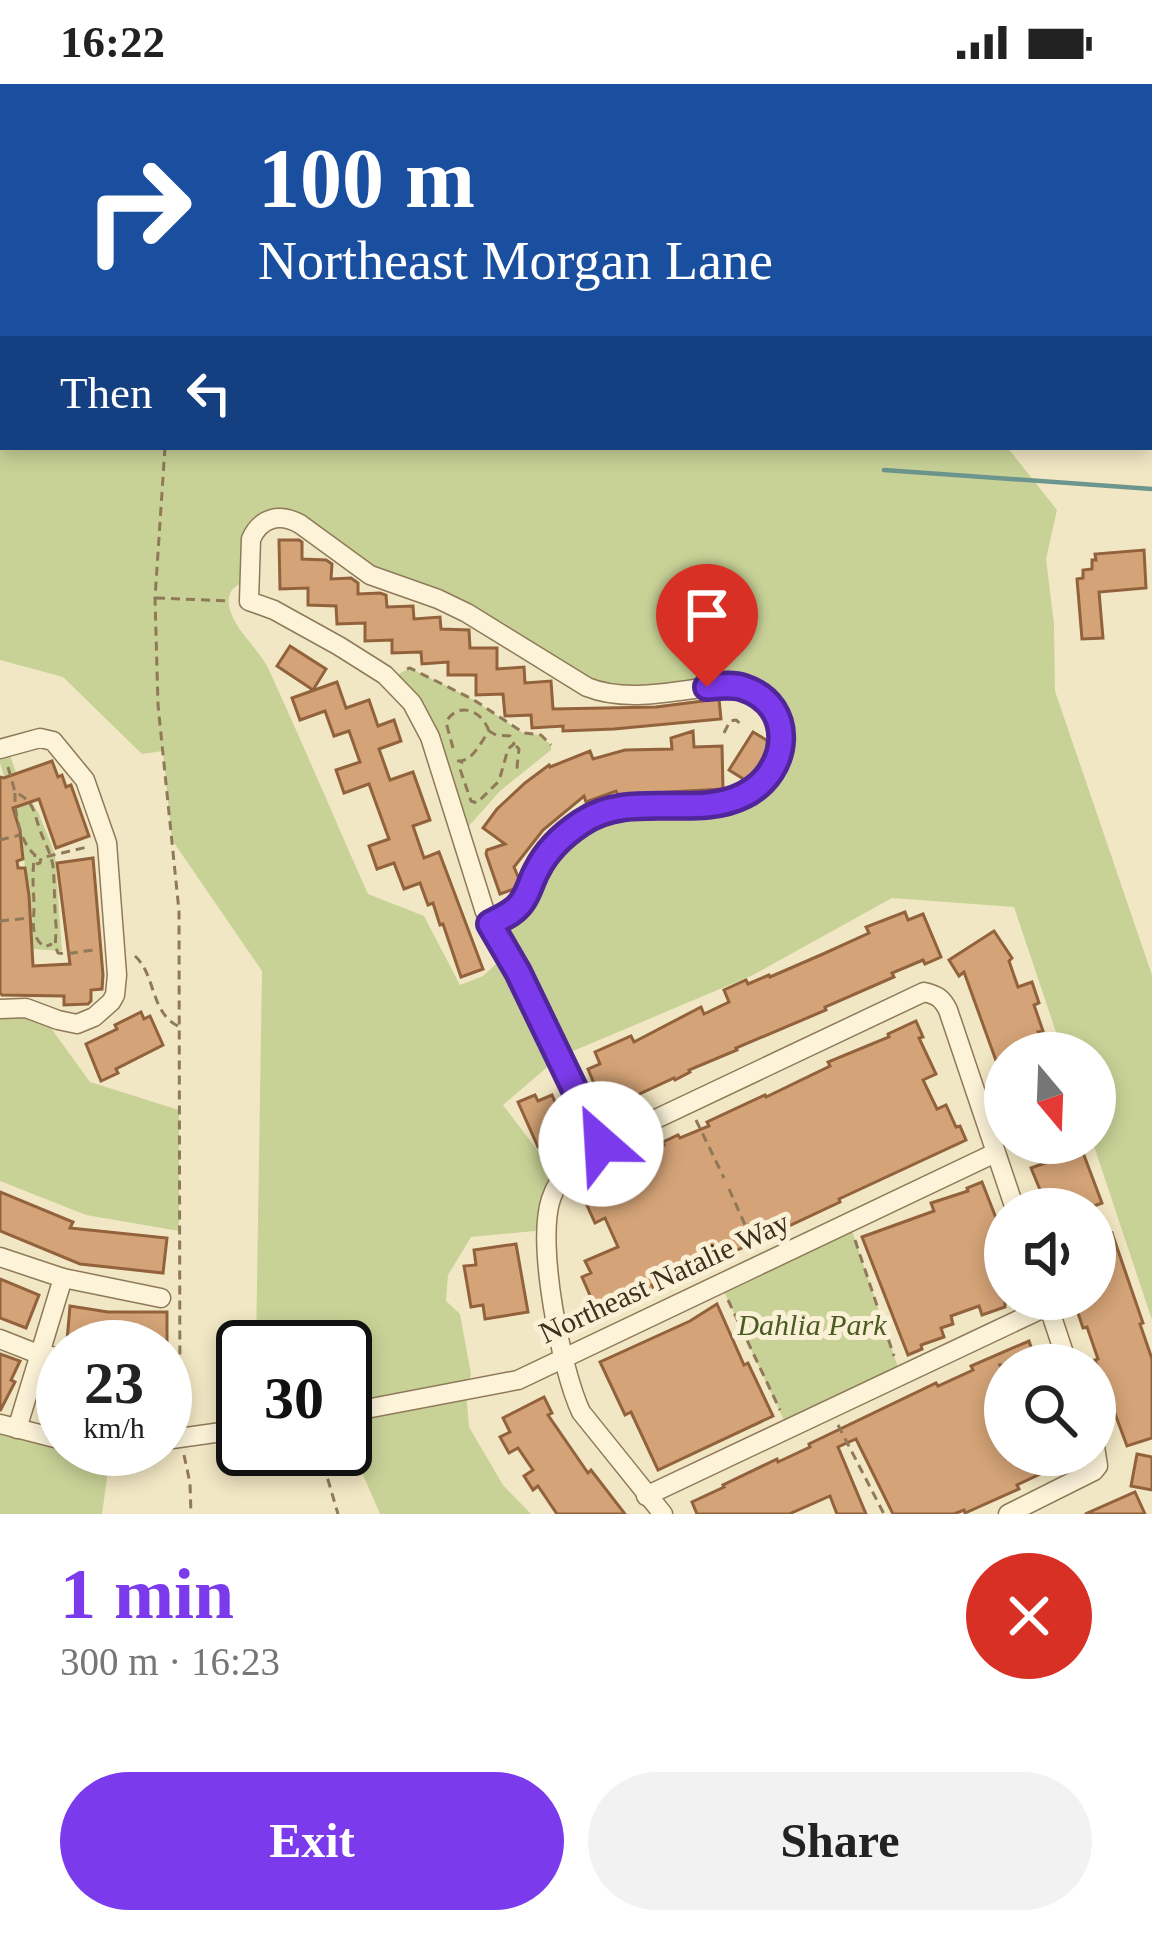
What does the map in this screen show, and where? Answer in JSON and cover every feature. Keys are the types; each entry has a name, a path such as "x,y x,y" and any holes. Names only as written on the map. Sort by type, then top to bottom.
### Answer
{"street":[{"path":"490,924 519,906 548,851 591,817 623,807 728,802 756,789 780,757 780,731 769,704 741,687 726,685 615,695 587,687 467,613 370,575 289,518 271,518 255,531 250,549 249,601 340,646 385,675 412,703 430,737 490,924 601,1144"},
{"path":"0,1009 26,1008 77,1024 105,1009 115,995 117,975 107,843 85,780 53,741 40,738 1,748"},
{"path":"663,1514 581,1412 563,1358 545,1240 552,1198 575,1160 924,992 936,994 948,1010 984,1120"},
{"name":"Northeast Natalie Way","path":"372,1409 518,1380 984,1158"},
{"path":"0,1257 63,1279 161,1298"},
{"path":"49,1320 63,1279"},
{"path":"646,1496 1010,1320"},
{"path":"0,1339 36,1353"},
{"path":"9,1426 36,1359"},
{"path":"1008,1514 1085,1476"}],"path":[{"path":"165,450 155,598 158,705 178,911 174,1320"},
{"path":"155,598 249,601"},
{"path":"399,674 410,668 474,700 508,725 541,735 551,745"},
{"path":"511,736 496,736 485,720 467,710 446,722 471,801 477,803 499,781 508,749 514,744"},
{"path":"724,734 730,721 742,725"},
{"path":"508,725 519,749 517,767 522,771"},
{"path":"456,761 470,758 489,731"},
{"path":"1,748 26,848 38,856"},
{"path":"15,792 32,802 51,855 58,953 129,951 142,962 168,1022 179,1027"},
{"path":"0,840 22,835"},
{"path":"54,944 44,947 37,942 31,917 31,859 107,843"},
{"path":"0,921 31,917"},
{"path":"694,1116 724,1178"},
{"path":"729,1189 756,1248"},
{"path":"853,1234 896,1364"},
{"path":"725,1294 783,1418"},
{"path":"836,1423 884,1514"},
{"path":"187,1476 191,1514"},
{"path":"327,1476 338,1514"}],"green space":[{"path":"0,450 1009,450 1057,510 1046,559 1055,691 1152,975 1152,1320 1116,1212 1116,1188 1108,1188 1100,1164 1116,1164 1116,1032 1056,1032 1014,907 892,898 753,975 559,1057 503,1105 541,1155 563,1175 546,1230 471,1237 448,1275 446,1301 460,1314 471,1374 466,1392 469,1427 503,1485 531,1514 380,1514 364,1476 372,1476 372,1320 256,1320 262,971 172,840 163,751 142,754 63,677 0,660","holes":["262,524 300,524 406,587 615,695 742,687 780,731 756,789 582,822 491,924 507,954 483,976 460,985 424,916 368,894 269,670 231,614 229,596 249,580"]},
{"path":"410,668 474,700 523,733 541,735 551,745 460,836 430,737 389,679"},
{"path":"7,747 55,854 62,951 32,949 22,835 0,763 0,749"},
{"path":"0,1009 40,1013 90,1082 179,1110 179,1231 86,1215 0,1181"},
{"name":"Dahlia Park","path":"849,1222 901,1376 788,1429 720,1283"},
{"path":"0,1424 36,1433 36,1476 107,1476 102,1514 0,1514"}],"building":[{"path":"279,540 302,542 302,559 326,560 332,564 331,579 351,578 358,583 358,594 380,593 386,595 387,607 413,606 414,619 440,617 441,629 469,630 470,648 497,648 497,669 524,667 525,683 551,681 553,709 656,707 719,699 721,719 614,729 532,728 531,715 505,716 503,694 476,695 476,675 448,675 448,662 422,664 421,652 392,653 392,640 365,641 365,623 337,624 336,606 308,605 308,588 280,589"},
{"path":"1144,550 1146,588 1099,592 1103,638 1082,639 1077,579 1083,578 1083,570 1092,569 1095,554"},
{"path":"290,646 326,669 313,690 277,666"},
{"path":"337,682 346,708 369,700 378,726 394,720 401,741 379,749 390,780 413,772 430,820 413,826 424,858 439,852 483,969 461,977 443,924 433,903 428,905 420,883 404,889 394,863 377,869 369,846 389,839 369,784 344,793 336,770 360,762 349,731 334,736 325,711 300,720 292,698"},
{"path":"693,731 694,747 722,746 723,789 618,795 616,791 586,802 584,796 543,830 514,867 519,879 514,889 500,894 486,854 505,844 483,828 525,783 549,765 590,751 593,759 625,750 672,749 671,738"},
{"path":"753,732 768,741 767,750 745,780 729,770"},
{"path":"52,761 58,777 62,775 66,787 71,785 89,836 56,848 39,799 13,808 23,859 17,861 18,868 25,868 33,966 70,964 57,863 93,858 103,975 102,989 91,990 88,1004 64,1005 64,996 0,993 0,777"},
{"path":"905,912 908,920 923,914 941,957 892,973 894,977 826,1010 605,1110 588,1069 600,1064 595,1052 631,1036 634,1042 701,1007 704,1014 729,1002 724,990 746,980 748,984 770,977"},
{"path":"994,931 1012,958 1018,987 1032,982 1043,1031 986,1032 964,972 959,976 949,960"},
{"path":"141,1012 144,1019 150,1016 163,1045 101,1081 86,1044"},
{"path":"916,1021 936,1074 923,1080 937,1109 946,1105 966,1140 839,1199 788,1229 652,1285 654,1289 599,1316 582,1277 591,1273 585,1261 618,1247 605,1218 595,1223 580,1190 588,1182"},
{"path":"535,1095 538,1101 552,1095 570,1138 538,1147 518,1102"},
{"path":"1087,1164 1096,1188 1039,1188 1031,1168"},
{"path":"982,1182 984,1188 984,1314 979,1306 951,1316 953,1324 941,1328 944,1337 908,1355 862,1237 934,1211 931,1203"},
{"path":"0,1192 73,1222 70,1228 167,1238 163,1273 80,1264 0,1231"},
{"path":"516,1244 528,1312 485,1319 483,1305 471,1307 464,1266 476,1265 474,1250"},
{"path":"1116,1245 1152,1359 1152,1438 1127,1446 1116,1416 1116,1344 1093,1344 1087,1327 1080,1320 1116,1320"},
{"path":"0,1279 39,1295 26,1328 0,1318"},
{"path":"717,1304 773,1416 658,1470 631,1412 625,1415 600,1362"},
{"path":"70,1306 108,1312 167,1312 167,1320 69,1320"},
{"path":"0,1354 20,1361 0,1411"},
{"path":"984,1360 984,1476 1036,1476 1017,1485 1019,1489 965,1513 893,1514 856,1439 838,1447 866,1514 837,1514 830,1496 789,1514 697,1514 692,1502 723,1485 936,1383 973,1370 971,1366"},
{"path":"544,1397 552,1413 548,1415 588,1473 591,1470 625,1514 557,1514 538,1486 533,1490 524,1476 533,1470 518,1448 509,1453 500,1437 510,1432 503,1418"},
{"path":"1137,1454 1152,1457 1152,1490 1131,1486"},
{"path":"1135,1492 1145,1514 1085,1514"}],"waterway":[{"path":"884,470 1152,489"}],"route":[{"path":"601,1144 490,924 519,906 548,851 591,817 623,807 728,802 767,780 776,768 782,742 769,704 741,687 707,687"}]}
